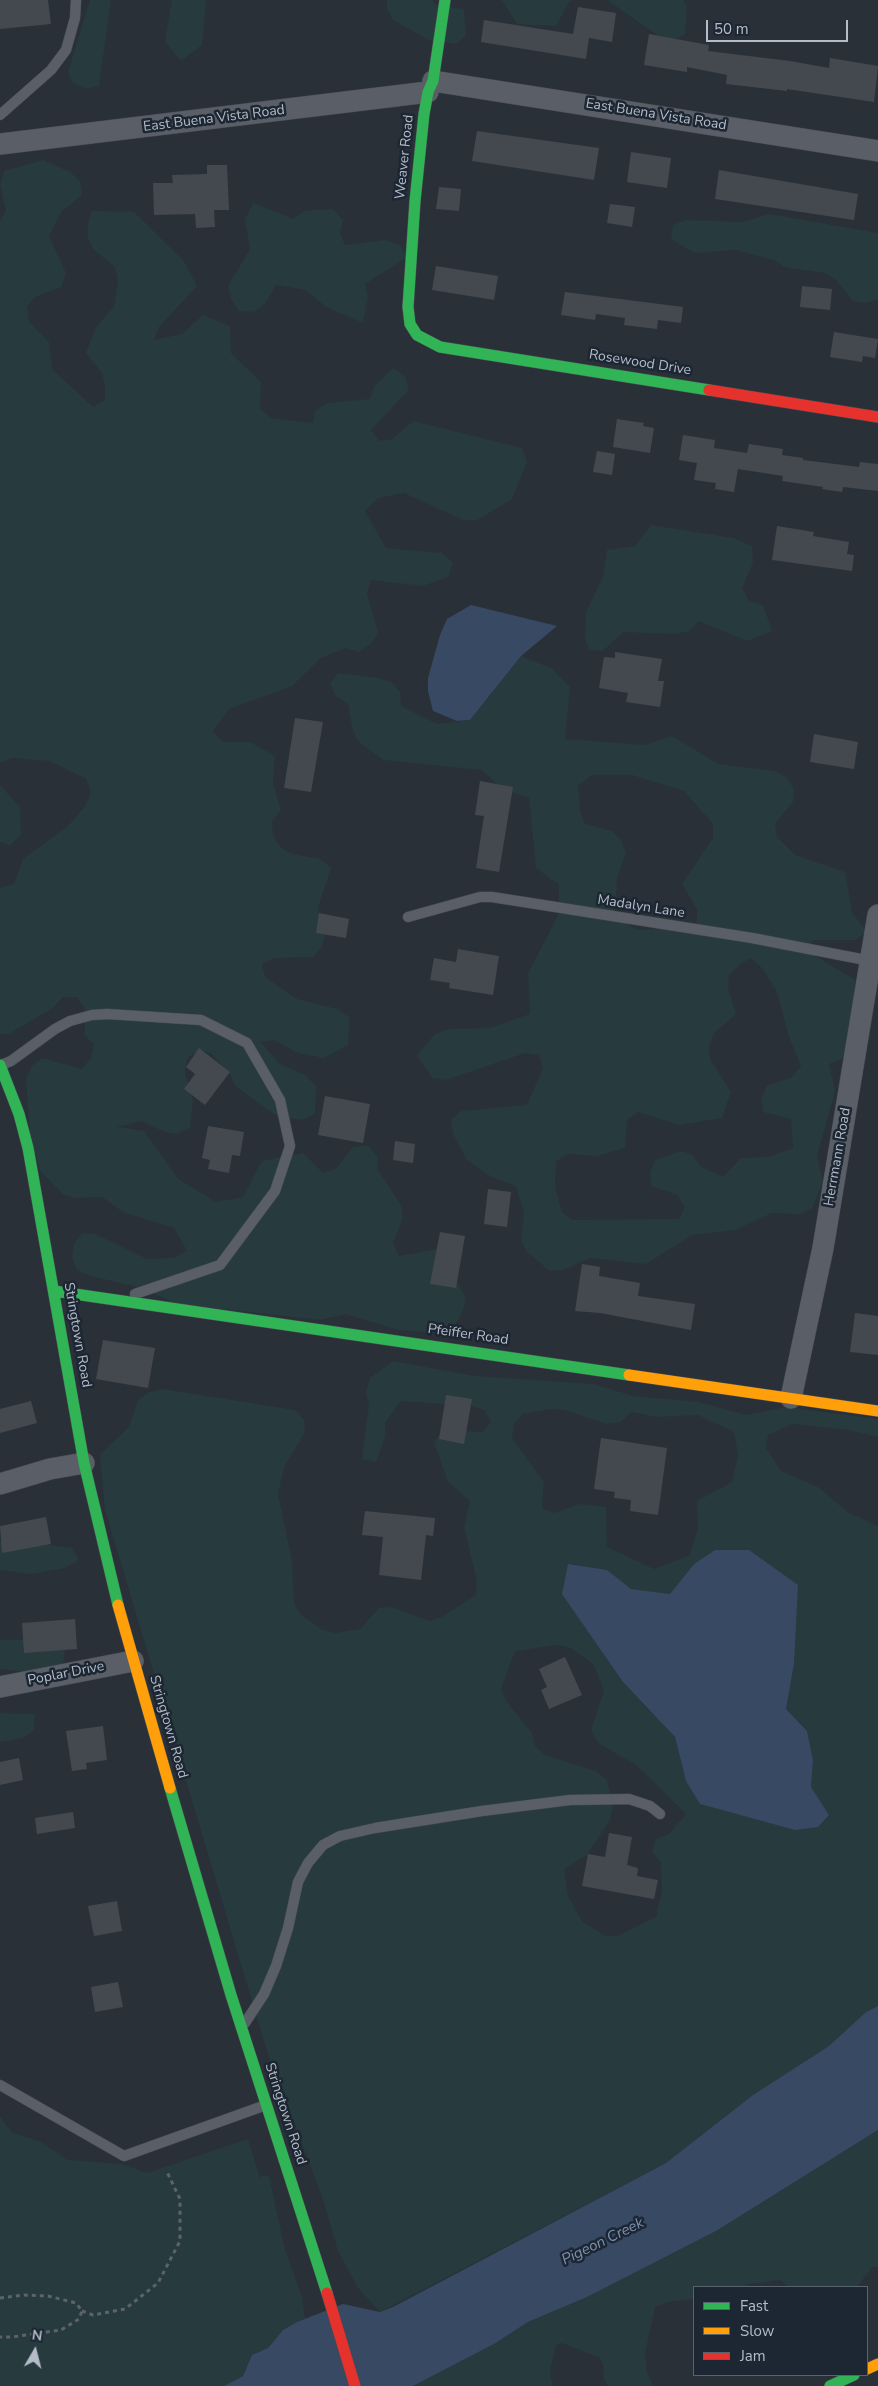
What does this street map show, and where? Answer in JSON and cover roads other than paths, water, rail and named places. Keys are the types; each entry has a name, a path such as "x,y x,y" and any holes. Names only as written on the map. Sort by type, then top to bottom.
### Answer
{"street":[{"name":"Weaver Road","path":"409,319 415,201 444,0"},
{"name":"East Buena Vista Road","path":"0,144 430,87 878,151"},
{"name":"Rosewood Drive","path":"409,319 417,335 440,346 878,417"},
{"name":"Herrmann Road","path":"791,1398 823,1248 878,915"},
{"name":"Stringtown Road","path":"0,1065 19,1114 28,1148 84,1463 101,1539 133,1661 241,2028 309,2234 355,2386"},
{"name":"Pfeiffer Road","path":"54,1291 878,1411"},
{"path":"0,1484 50,1469 84,1463"},
{"name":"Poplar Drive","path":"0,1687 133,1661"},
{"path":"830,2386 852,2376"}],"lane":[{"path":"0,115 51,70 66,50 75,18 76,0"},
{"name":"Madalyn Lane","path":"408,917 480,898 492,897 752,938 870,961"},
{"path":"0,1065 11,1061 55,1029 70,1021 92,1015 107,1014 201,1020 247,1043 280,1100 290,1146 275,1191 220,1265 117,1301"},
{"path":"241,2028 264,1994 276,1966 288,1928 298,1882 308,1863 323,1845 340,1836 375,1828 482,1811 570,1800 629,1800 650,1806 660,1814"},
{"path":"0,2085 124,2156 266,2105"}],"water":[{"path":"471,605 557,626 521,656 470,720 457,721 433,711 428,691 428,678 440,635 447,619"},
{"path":"715,1550 749,1550 798,1585 794,1664 786,1709 807,1731 813,1760 811,1787 829,1815 818,1827 795,1830 700,1804 686,1781 675,1737 623,1682 562,1594 568,1564 607,1570 631,1589 670,1594 694,1564"},
{"name":"Pigeon Creek","path":"878,2006 878,2130 716,2231 587,2297 528,2322 494,2344 413,2386 224,2386 243,2376 252,2355 268,2348 283,2330 297,2322 343,2304 380,2312 393,2307 666,2163 753,2095 829,2046 866,2012"}]}
